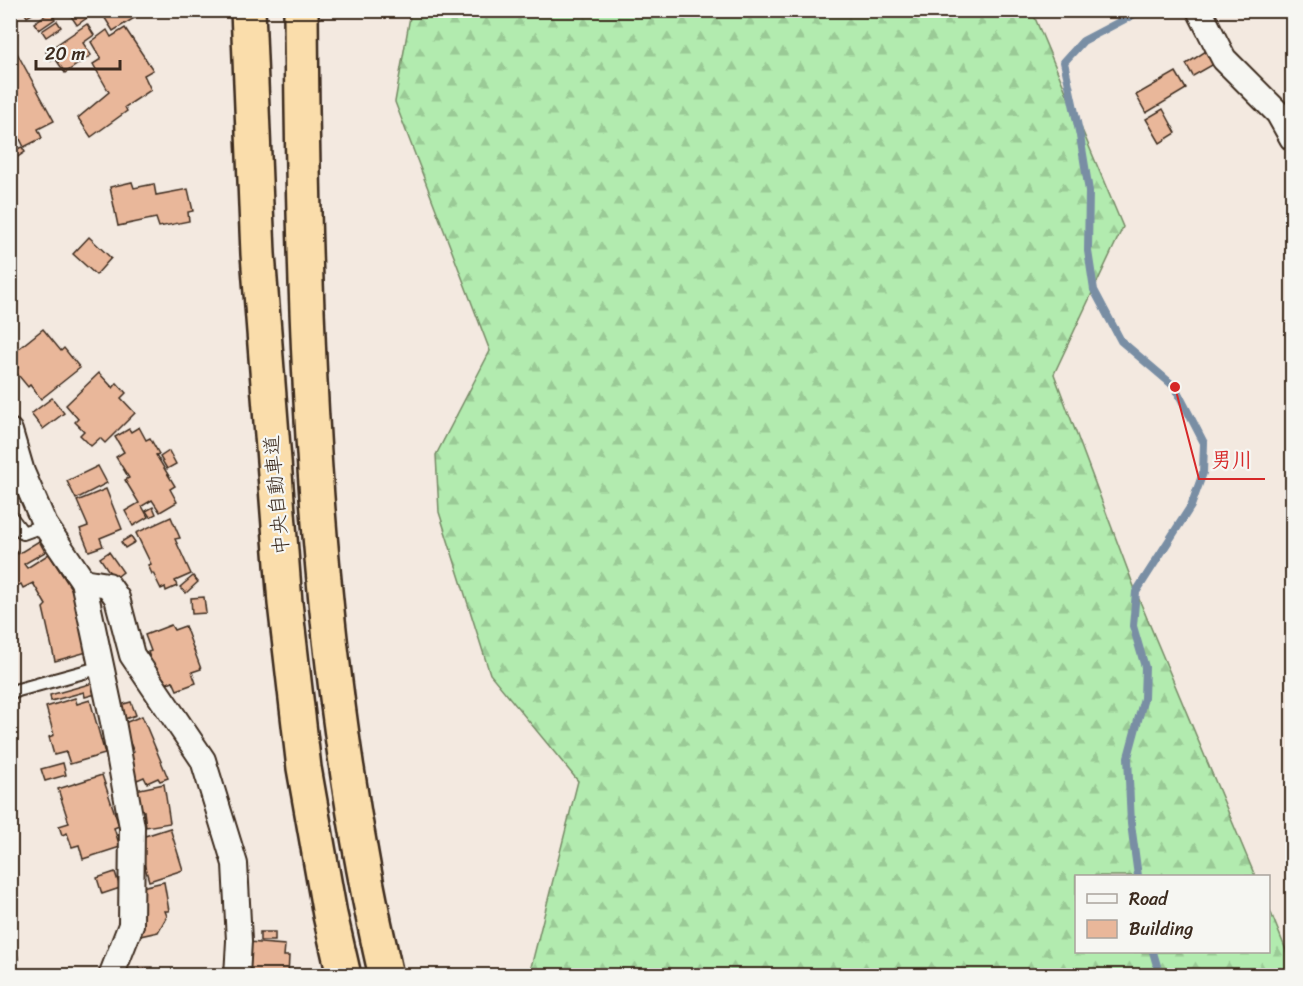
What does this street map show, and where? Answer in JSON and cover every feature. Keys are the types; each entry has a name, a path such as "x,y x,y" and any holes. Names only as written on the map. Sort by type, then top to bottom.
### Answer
{"highway":[{"name":"中央自動車道","path":"248,10 258,254 285,603 304,768 330,915 344,975"},
{"name":"中央自動車道","path":"302,17 304,274 327,614 345,763 370,904 386,975"}],"street":[{"path":"1199,10 1224,59 1278,113 1293,138"},
{"path":"10,431 22,472 45,525 83,581 102,667 132,827 131,925 111,975"},
{"path":"83,581 108,585 117,598 132,656 202,760 235,864 239,941 237,975"}],"lane":[{"path":"10,516 23,532 45,525"},
{"path":"10,694 102,667"}],"green space":[{"path":"411,11 1032,11 1123,227 1054,374 1136,592 1255,875 1075,875 1075,953 1270,953 1270,910 1292,965 1292,975 529,975 578,781 490,674 439,512 436,455 490,351 395,102"}],"building":[{"path":"23,10 39,10 27,17"},
{"path":"72,10 98,10 77,25 69,13"},
{"path":"111,10 139,10 141,14 113,31 103,15"},
{"path":"50,12 55,19 39,30 34,23"},
{"path":"57,21 61,27 46,37 42,31"},
{"path":"87,24 94,35 83,43 91,55 65,73 55,58 51,60 46,52"},
{"path":"125,28 153,70 144,75 151,90 125,107 127,111 91,137 78,118 109,92 93,64 101,59 91,42 107,30 111,37"},
{"path":"1206,51 1214,64 1193,76 1186,64"},
{"path":"17,53 54,121 38,129 42,138 24,147 20,139 10,144 10,56"},
{"path":"1176,72 1186,89 1146,113 1136,95"},
{"path":"1163,109 1176,133 1160,143 1146,119"},
{"path":"14,142 17,149 22,147 25,152 10,162 10,144"},
{"path":"132,182 134,188 154,184 156,195 188,189 193,211 188,212 189,221 159,227 156,218 118,226 110,187"},
{"path":"89,237 111,258 96,275 73,254"},
{"path":"43,329 61,351 64,348 80,368 41,399 14,370 18,368 12,361 15,358 12,354"},
{"path":"99,373 113,388 117,383 126,393 121,398 135,413 105,443 100,438 91,446 80,435 84,431 75,422 78,419 66,405"},
{"path":"52,398 64,413 43,429 31,414"},
{"path":"139,427 146,440 150,438 159,454 156,455 175,486 170,489 177,502 160,512 152,500 142,506 148,517 133,526 125,511 139,503 125,480 129,478 116,457 124,452 115,437 129,429 131,432"},
{"path":"169,451 176,464 167,469 160,457"},
{"path":"98,466 107,483 76,499 67,481"},
{"path":"106,489 122,529 100,538 103,546 89,551 80,529 88,526 77,501"},
{"path":"153,507 156,514 150,517 146,511"},
{"path":"171,517 180,538 175,539 191,574 175,581 177,586 166,591 165,587 161,589 152,574 148,565 151,564 136,533"},
{"path":"131,536 135,542 125,548 121,542"},
{"path":"10,540 18,554 39,541 45,552 24,564 27,568 49,554 76,596 87,652 55,661 43,608 46,605 33,583 23,588 21,584 11,589"},
{"path":"109,552 123,572 114,579 100,558"},
{"path":"193,576 198,582 186,593 180,587"},
{"path":"204,597 206,613 192,614 191,598"},
{"path":"10,600 14,606 17,628 13,631 16,635 10,638"},
{"path":"171,625 174,630 185,626 201,669 192,672 196,683 177,690 173,681 165,684 164,679 158,681 145,635"},
{"path":"93,683 96,694 85,697 84,692 51,701 50,695"},
{"path":"75,698 77,704 90,700 105,754 70,764 66,752 54,755 49,737 54,735 46,707"},
{"path":"131,702 136,715 125,719 120,705"},
{"path":"142,716 168,778 160,781 158,778 147,783 144,777 137,780 129,762 130,755 134,752 122,724"},
{"path":"63,763 66,775 45,781 41,769"},
{"path":"102,775 119,826 114,828 120,847 83,859 79,845 72,847 67,833 62,835 59,826 69,823 58,789"},
{"path":"164,784 170,823 146,827 144,811 139,812 135,790"},
{"path":"170,828 183,870 149,881 138,843 142,837"},
{"path":"115,872 120,888 102,894 97,878"},
{"path":"164,882 169,911 165,911 167,916 158,932 140,936 137,888"},
{"path":"260,932 275,932 275,941 260,941"},
{"path":"248,942 285,945 284,956 289,956 288,976 249,976"},
{"path":"139,967 152,967 152,976 139,976"}],"waterway":[{"path":"1138,875 1131,824 1128,757 1144,698 1145,667 1133,626 1136,592 1191,506 1203,473 1204,443 1175,387 1121,341 1094,290 1088,251 1089,191 1064,62 1083,41 1142,10"},
{"path":"1153,953 1160,976"}],"place":[{"name":"男川","path":"1175,387"}]}
